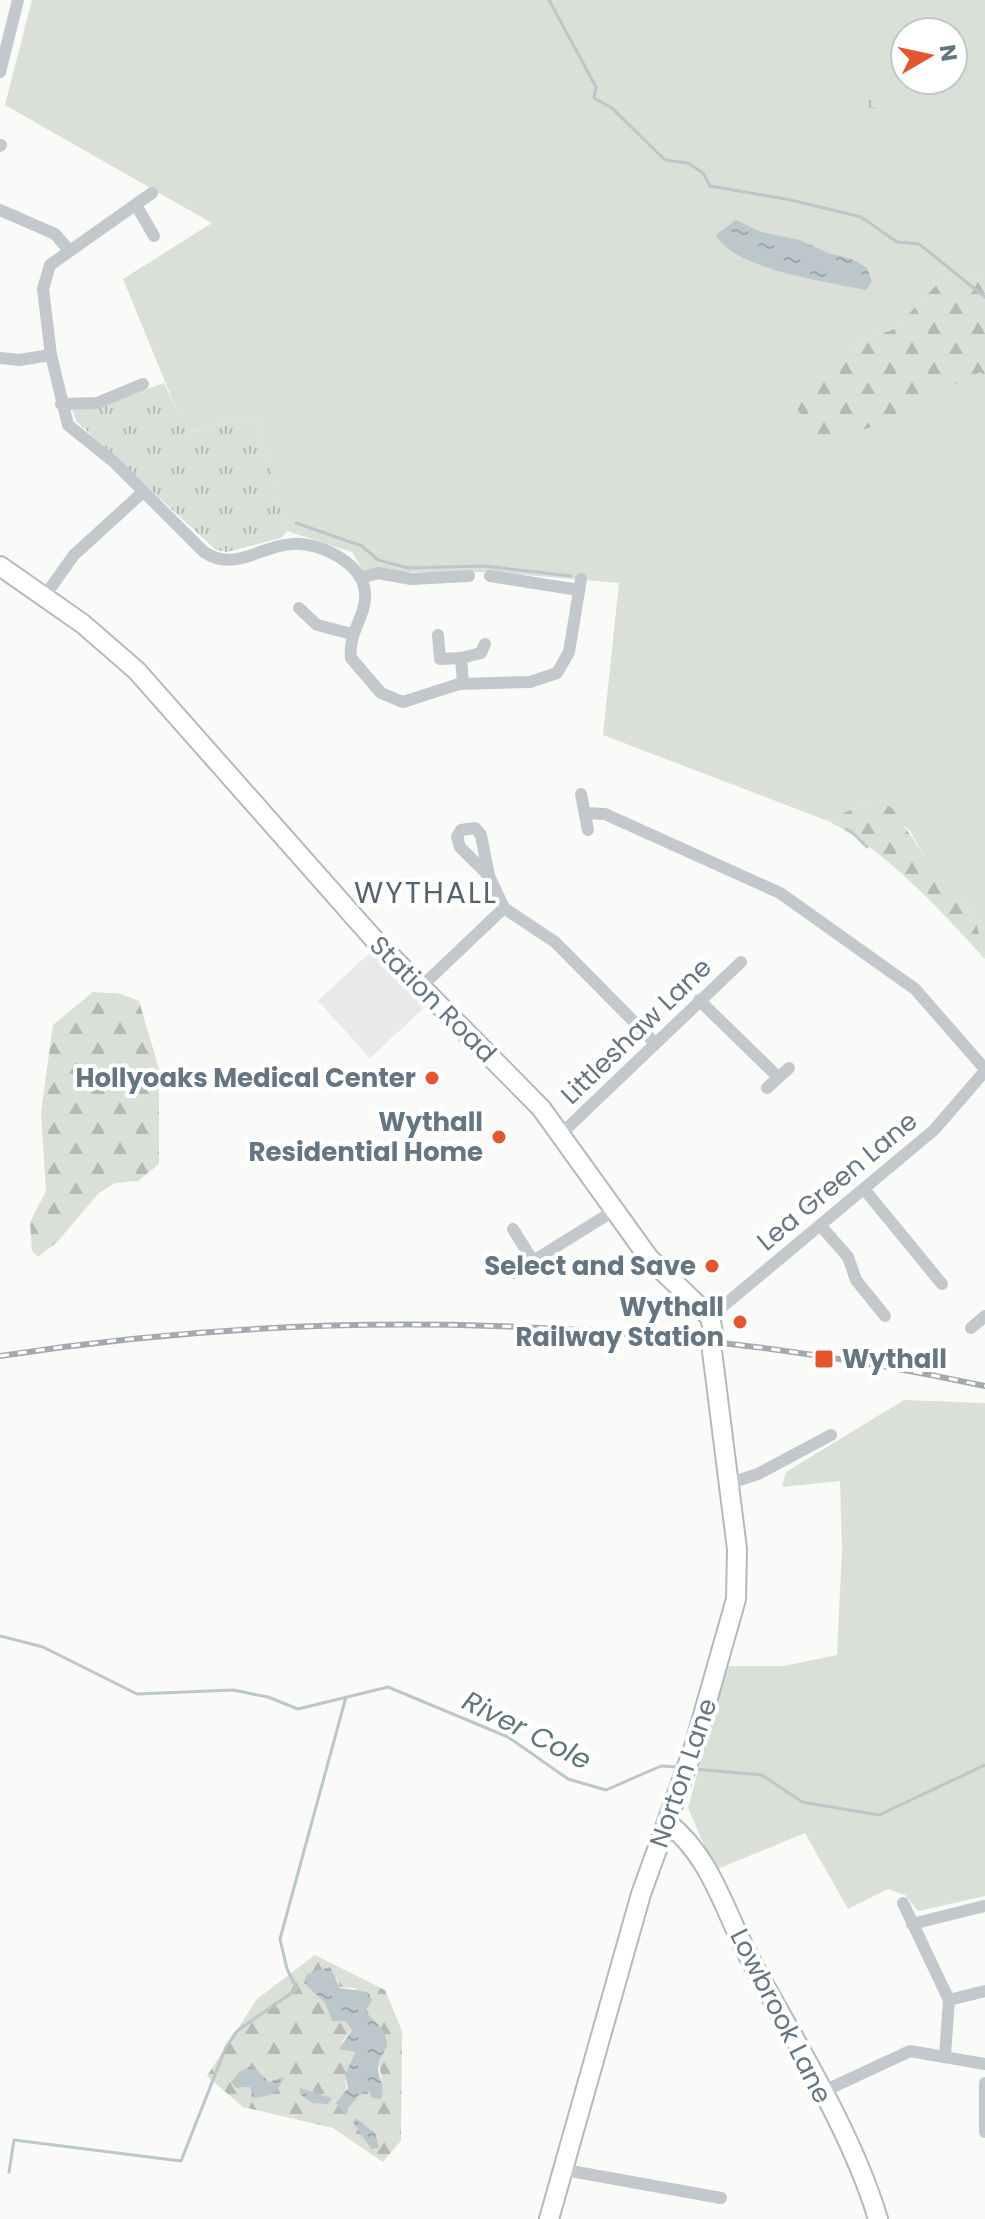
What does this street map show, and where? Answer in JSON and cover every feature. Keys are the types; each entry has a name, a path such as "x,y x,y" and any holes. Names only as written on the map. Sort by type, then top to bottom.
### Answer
{"street":[{"path":"0,72 18,0"},
{"path":"152,193 68,249 50,265 45,277 43,289 51,355 68,425 114,462 215,559 233,561 288,545 301,545 347,563 361,578 364,604 352,634 351,658 358,670 381,693 395,700 412,701 463,683 530,682 557,673 569,652 580,584 490,576"},
{"path":"136,205 154,236"},
{"path":"0,210 46,229 68,249"},
{"path":"0,358 19,360 51,355"},
{"path":"61,404 97,403 143,384"},
{"path":"44,597 74,555 143,492"},
{"name":"Station Road","path":"0,566 83,624 137,671 357,921 562,1133 649,1258 710,1317"},
{"path":"361,578 378,573 411,579 469,576"},
{"path":"299,608 317,625 352,634"},
{"path":"438,635 440,659 481,653 485,644"},
{"path":"461,658 463,683"},
{"path":"581,794 588,830"},
{"path":"585,813 605,814 780,893 915,989 985,1070"},
{"path":"489,876 504,908 555,942 654,1042"},
{"path":"422,986 504,908"},
{"name":"Littleshaw Lane","path":"562,1133 741,962"},
{"path":"699,1000 778,1077"},
{"path":"767,1088 789,1068"},
{"name":"Lea Green Lane","path":"710,1317 934,1130 985,1070"},
{"path":"864,1189 942,1284"},
{"path":"515,1273 615,1210"},
{"path":"820,1225 848,1257 856,1280 885,1316"},
{"path":"513,1229 533,1261"},
{"path":"971,1328 985,1316"},
{"name":"Norton Lane","path":"549,2219 641,1894 691,1757 736,1599 738,1562 710,1317"},
{"path":"727,1484 758,1474 831,1435"},
{"name":"Lowbrook Lane","path":"668,1823 685,1836 708,1869 742,1943 822,2092 878,2219"},
{"path":"903,1903 949,2000 945,2055"},
{"path":"912,1924 984,1906"},
{"path":"949,2000 985,1991"},
{"path":"822,2092 910,2051 985,2064"},
{"path":"985,2083 985,2132"},
{"path":"565,2170 721,2198"}],"shaded area":[{"path":"376,947 428,1004 370,1058 318,1001"}],"green space":[{"path":"32,0 985,0 985,275 947,274 894,329 847,347 932,393 980,372 985,376 985,959 973,909 931,867 910,831 874,798 828,821 603,735 619,583 490,572 364,572 352,552 287,531 255,415 186,433 123,279 212,223 5,105"},
{"path":"872,90 881,99 872,108 863,99"},
{"path":"947,274 985,275 985,376 980,372 871,427 816,446 797,408 812,370 847,347 894,329"},
{"path":"164,383 187,433 255,415 287,531 281,538 227,552 216,550 77,422 72,410 95,408"},
{"path":"874,798 892,808 932,867 973,909 985,959 932,902 891,864 828,821"},
{"path":"93,992 121,994 139,1001 159,1069 159,1164 138,1181 115,1183 99,1193 57,1242 38,1257 32,1251 30,1222 46,1191 41,1112 53,1025"},
{"path":"904,1400 985,1403 985,1896 918,1911 905,1895 888,1889 848,1909 805,1833 715,1870 688,1808 727,1666 783,1666 837,1655 842,1549 840,1481 782,1487 786,1472"},
{"path":"315,1955 385,1990 402,2031 401,2141 383,2162 333,2128 243,2107 207,2076 257,1999","holes":["336,1978 340,1987 355,1988 365,2012 387,2037 379,2064 382,2081 369,2091 364,2090 348,2108 345,2075 355,2051 342,2042 352,2030 345,2021 332,2021 325,2003 304,1983","261,2077 269,2082 274,2081 252,2097 250,2087 236,2088"]}],"water":[{"path":"736,220 761,232 800,240 828,253 852,259 867,268 872,282 866,290 784,273 742,257 726,247 716,235"},
{"path":"330,1967 340,1988 368,1992 372,2000 365,2012 385,2034 387,2042 378,2065 383,2088 381,2099 372,2098 369,2091 364,2090 348,2108 346,2116 336,2103 348,2088 345,2075 355,2052 339,2049 352,2030 345,2021 332,2021 325,2003 304,1983 307,1974"},
{"path":"249,2067 269,2082 284,2077 272,2094 252,2098 250,2087 236,2088 231,2082 239,2072"},
{"path":"300,2088 332,2098 328,2104 312,2103 300,2094"},
{"path":"355,2118 375,2133 379,2148 371,2149 353,2122"}],"waterway":[{"path":"549,0 596,87 594,98 612,108 665,160 688,163 703,173 710,186 791,200 861,217 897,242 919,244 985,297"},
{"path":"296,523 362,546 378,560 408,568 484,566 571,576"},
{"path":"846,829 853,833"},
{"path":"855,835 867,847"},
{"name":"River Cole","path":"0,1636 43,1647 137,1694 233,1690 268,1697 298,1709 388,1687 508,1737 568,1779 606,1790 661,1766 679,1767"},
{"path":"9,2172 14,2140 181,2161 226,2047 237,2031 297,1989 287,1969 280,1939 346,1697"},
{"name":"River Cole","path":"694,1769 762,1775 802,1802 879,1815 985,1765"}],"railway":[{"path":"0,1356 123,1340 247,1329 370,1325 494,1326 617,1333 741,1345 863,1363 985,1386"}],"place":[{"name":"Hollyoaks Medical Center","path":"432,1078"},
{"name":"Wythall Residential Home","path":"499,1137"},
{"name":"Select and Save","path":"712,1266"},
{"name":"Wythall Railway Station","path":"740,1322"},
{"name":"Wythall","path":"824,1359"}],"district":[{"name":"WYTHALL","path":"426,893"}]}
